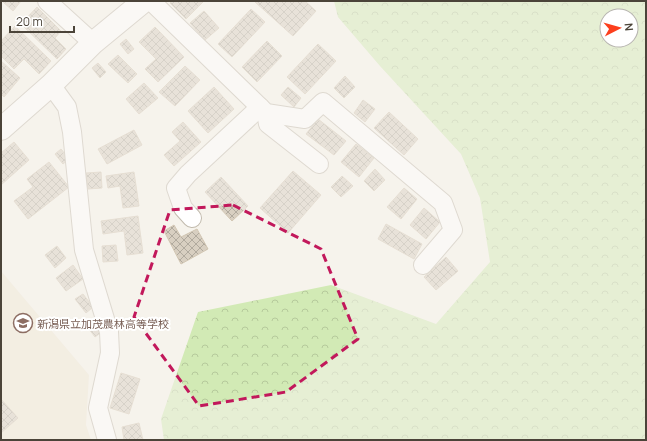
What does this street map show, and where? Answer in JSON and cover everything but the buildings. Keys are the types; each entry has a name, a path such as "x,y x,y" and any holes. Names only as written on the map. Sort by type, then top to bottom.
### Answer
{"street":[{"path":"47,1 93,43"},
{"path":"1,129 51,85 93,43 144,1"},
{"path":"151,1 263,110 268,124 319,164"},
{"path":"51,85 67,107 72,132 84,250 110,332 110,353 98,408 107,440"},
{"path":"263,110 305,118 322,102 443,203 453,230 423,265"},
{"path":"192,218 183,208 176,188 188,174 263,110"}],"highlighted area":[{"path":"233,205 321,249 358,339 286,392 199,406 134,317 170,210"}],"shaded area":[{"name":"新潟県立加茂農林高等学校","path":"1,271 89,375 86,425 91,440 1,440"}],"green space":[{"path":"334,1 646,1 646,440 164,440 161,419 198,312 331,285 436,324 490,262 480,198 461,154 380,66 338,17"}],"place":[{"name":"新潟県立加茂農林高等学校","path":"23,323"}]}
